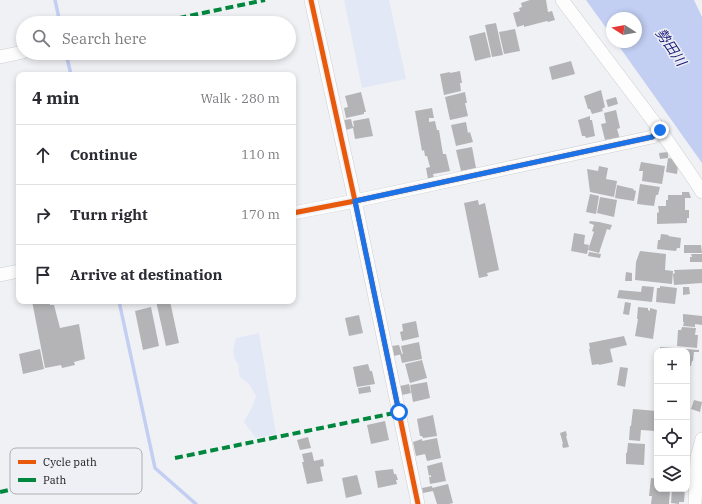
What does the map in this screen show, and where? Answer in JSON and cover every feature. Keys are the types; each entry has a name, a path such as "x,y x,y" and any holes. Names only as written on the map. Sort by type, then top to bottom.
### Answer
{"street":[{"path":"312,0 418,504"},
{"path":"562,0 660,130 702,192"},
{"path":"0,57 16,54"},
{"path":"296,212 652,137 660,130"},
{"path":"0,276 16,272"},
{"path":"695,504 697,457 702,439"}],"shaded area":[{"path":"344,0 389,0 406,79 362,88"},
{"path":"259,333 276,434 256,438 244,422 256,396 249,384 240,377 238,367 240,367 235,359 233,350 236,338"}],"water":[{"name":"勢田川","path":"586,0 694,0 702,17 702,163 620,48 642,48 642,12 606,12 606,28"}],"building":[{"path":"530,0 546,0 548,12 552,11 555,20 524,27 524,25 517,27 513,13 520,11 519,8 522,7 521,3"},
{"path":"496,23 503,55 492,57 485,25"},
{"path":"515,29 520,51 504,54 499,32"},
{"path":"485,32 491,57 475,61 469,36"},
{"path":"571,61 575,74 552,80 549,67"},
{"path":"460,71 462,83 460,83 461,91 444,95 440,74"},
{"path":"601,90 605,107 602,109 603,111 592,114 590,109 588,109 584,96"},
{"path":"361,92 366,112 364,112 364,114 346,118 344,108 348,107 345,96"},
{"path":"465,92 467,103 465,103 468,116 450,120 445,97"},
{"path":"616,97 618,104 608,107 606,100"},
{"path":"432,108 434,118 429,118 429,122 435,121 437,130 439,130 443,154 446,154 450,171 433,174 434,178 428,179 426,168 430,167 424,150 422,151 415,111"},
{"path":"616,110 620,128 617,129 620,139 611,141 610,139 605,140 601,124 606,123 604,113"},
{"path":"590,116 595,136 586,138 585,136 582,136 578,120"},
{"path":"369,118 373,136 355,139 353,128 346,130 344,120 351,119 353,127 353,121"},
{"path":"466,122 468,133 470,132 473,142 456,146 451,125"},
{"path":"472,147 476,168 461,171 456,150"},
{"path":"668,152 668,158 660,159 659,153"},
{"path":"668,158 673,159 678,166 677,174 666,172"},
{"path":"641,162 665,166 662,184 642,181 643,171 639,171"},
{"path":"599,166 608,168 606,179 617,181 614,197 590,192 587,169 598,171"},
{"path":"640,184 660,187 658,195 656,195 654,206 637,204"},
{"path":"617,185 634,189 633,190 636,191 634,201 615,198"},
{"path":"682,192 689,192 691,198 685,198 685,210 689,210 689,218 687,218 687,223 657,224 657,213 659,212 658,206 666,206 668,195 682,195"},
{"path":"590,194 599,196 596,214 586,212"},
{"path":"600,197 617,200 614,217 597,213"},
{"path":"478,200 479,205 485,203 499,270 487,273 488,276 479,278 464,203"},
{"path":"590,221 612,225 610,230 607,229 599,253 588,250 594,232 592,231 594,225 589,223"},
{"path":"574,233 585,235 584,244 589,245 587,254 571,251"},
{"path":"661,234 681,238 680,248 677,248 676,251 657,249 658,240 660,240"},
{"path":"684,245 701,245 702,253 684,253"},
{"path":"640,251 666,254 665,270 673,271 672,284 635,280 636,262"},
{"path":"589,252 601,254 600,258 588,256"},
{"path":"691,254 702,254 702,262 690,262 690,257 692,257"},
{"path":"702,269 702,283 674,285 674,270"},
{"path":"626,272 632,273 632,281 625,281"},
{"path":"642,286 654,287 652,302 617,298 619,290 641,292"},
{"path":"660,286 677,288 675,304 656,302 657,288 660,288"},
{"path":"683,287 689,287 690,294 683,295"},
{"path":"625,302 631,303 629,315 623,314"},
{"path":"33,304 54,305 60,328 79,324 85,359 74,362 75,365 62,368 61,365 45,368"},
{"path":"157,304 171,304 179,343 166,346"},
{"path":"151,307 159,346 143,350 135,311"},
{"path":"638,307 648,308 650,311 650,308 657,310 653,339 635,336 638,319"},
{"path":"683,314 702,316 702,325 695,324 695,327 683,326"},
{"path":"359,315 363,333 349,336 345,318"},
{"path":"416,321 419,337 402,341 400,332 403,331 402,324"},
{"path":"682,327 696,328 695,335 698,335 697,348 677,346 678,330 681,330"},
{"path":"624,336 627,345 610,349 613,362 592,365 589,343"},
{"path":"419,342 422,359 402,363 400,354 403,354 401,346"},
{"path":"399,345 402,354 394,356 392,346"},
{"path":"40,349 44,369 23,374 19,354"},
{"path":"690,349 699,350 699,352 694,352 691,366"},
{"path":"422,360 427,378 410,383 405,364"},
{"path":"368,364 370,371 372,371 375,384 357,387 353,367"},
{"path":"620,367 628,368 625,387 617,385"},
{"path":"427,382 430,398 413,402 410,385"},
{"path":"409,384 411,393 402,395 400,386"},
{"path":"370,386 371,392 359,394 358,388"},
{"path":"694,400 702,402 700,412 691,409"},
{"path":"633,409 654,411 654,431 641,430 640,441 629,440"},
{"path":"433,415 437,436 423,438 420,436 417,419"},
{"path":"385,421 389,440 371,444 367,425"},
{"path":"566,431 569,447 563,448 560,433"},
{"path":"308,437 311,448 300,450 297,440"},
{"path":"437,438 441,458 427,461 425,454 416,456 413,442 422,439 422,441"},
{"path":"628,443 645,444 644,465 626,464"},
{"path":"312,452 314,461 323,459 324,466 320,467 323,481 307,484 302,462 304,462 302,454"},
{"path":"442,462 446,481 430,484 429,477 431,477 431,475 429,476 427,466"},
{"path":"393,469 398,480 396,480 397,484 378,488 375,471"},
{"path":"357,475 362,494 346,498 342,478"},
{"path":"651,478 654,478 654,492 670,492 669,504 651,504 652,496 649,496"},
{"path":"448,484 453,503 437,504 432,488"},
{"path":"432,486 433,491 423,493 422,488"},
{"path":"672,492 685,492 684,502 679,502 679,504 671,503"}],"waterway":[{"path":"55,0 58,16"},
{"path":"68,60 70,72"},
{"path":"120,304 155,468 196,504"}],"marked path":[{"path":"188,16 265,0"},
{"path":"175,458 399,412"},
{"path":"0,492 10,490"}],"cycle path":[{"path":"311,0 355,201 418,504"},
{"path":"296,212 652,137 660,130"}],"route":[{"path":"399,412 355,201 652,137 660,130"}]}
